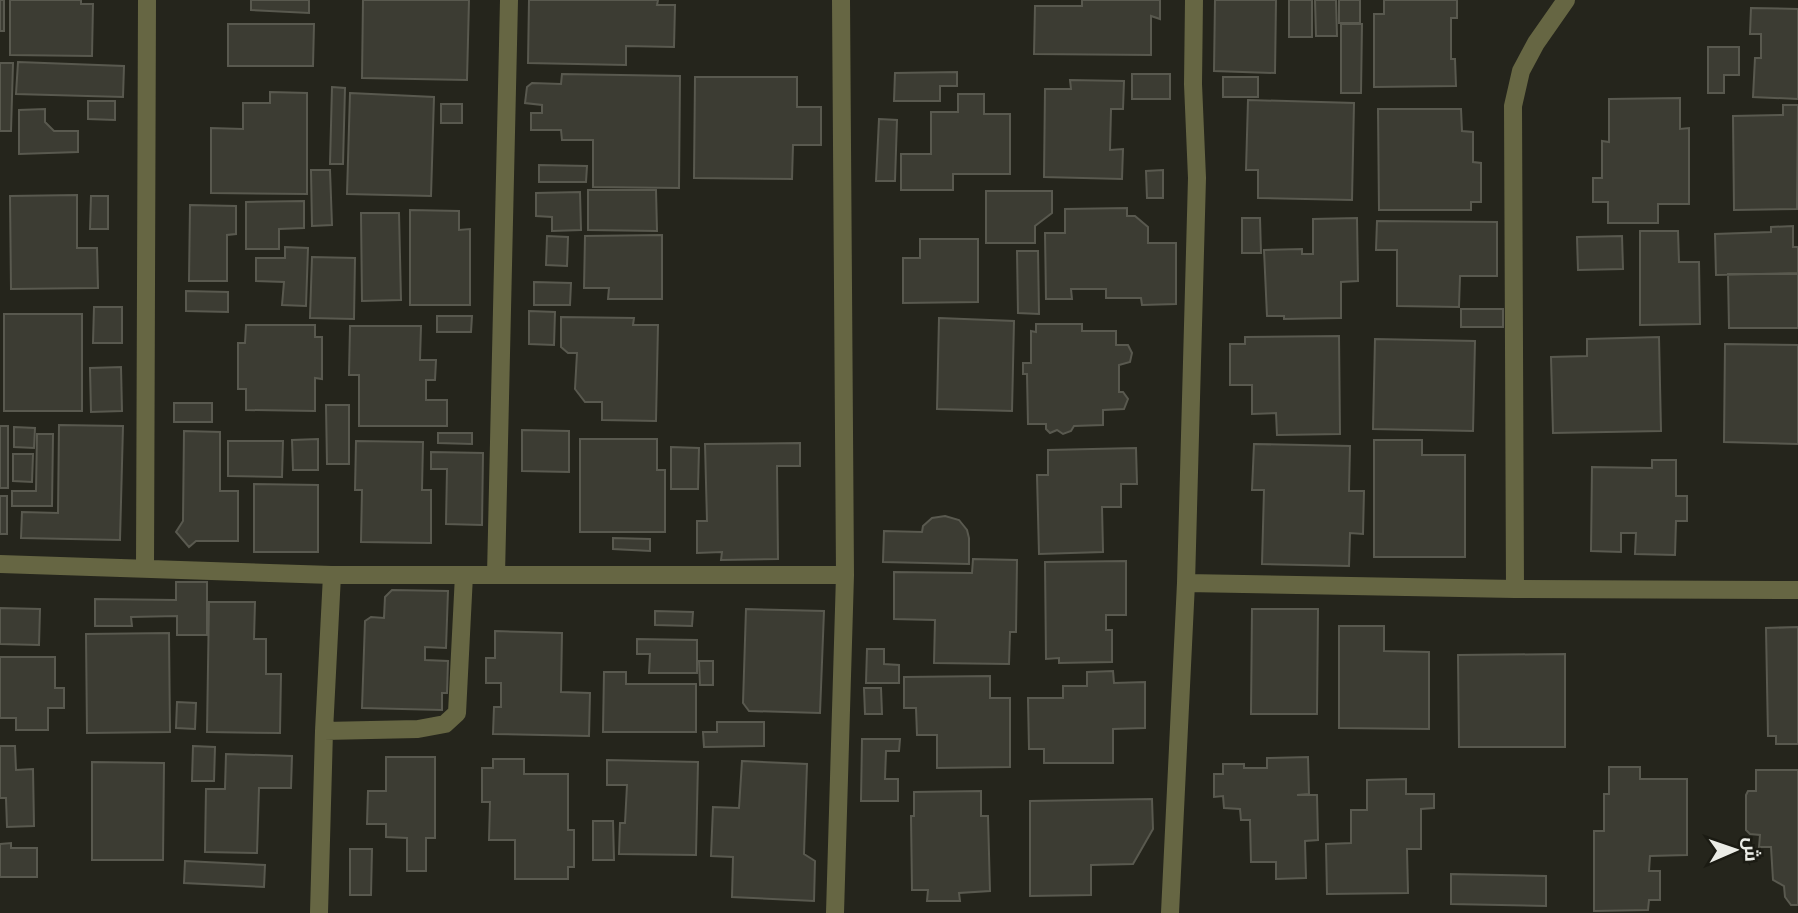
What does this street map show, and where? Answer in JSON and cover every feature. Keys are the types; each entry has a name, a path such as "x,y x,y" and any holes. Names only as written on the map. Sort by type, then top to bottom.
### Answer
{"street":[{"path":"145,568 147,0"},
{"path":"496,575 509,0"},
{"path":"835,913 845,575 841,0"},
{"path":"1170,913 1186,583 1197,178 1193,84 1194,0"},
{"path":"1515,589 1513,106 1521,71 1536,43 1566,0"},
{"path":"0,564 332,575 845,575"},
{"path":"319,913 332,575"},
{"path":"324,731 418,729 444,724 457,713 464,575"},
{"path":"1186,583 1515,589 1798,590"}],"building":[{"path":"0,0 4,0 4,31 0,31"},
{"path":"10,0 81,0 81,4 93,4 92,56 10,55"},
{"path":"251,0 309,0 309,13 251,10"},
{"path":"363,0 469,0 467,80 362,78"},
{"path":"529,0 658,0 657,5 675,5 674,47 626,46 626,65 528,63"},
{"path":"1082,0 1160,0 1160,19 1151,16 1151,55 1034,54 1035,6 1082,6"},
{"path":"1215,0 1276,0 1275,73 1214,71"},
{"path":"1289,0 1312,0 1312,37 1289,37"},
{"path":"1315,0 1336,0 1337,36 1316,36"},
{"path":"1339,0 1360,0 1360,23 1339,23"},
{"path":"1384,0 1457,0 1457,18 1451,18 1451,59 1455,59 1456,86 1374,87 1374,14 1384,14"},
{"path":"1751,8 1798,9 1798,99 1753,97 1755,58 1761,58 1761,34 1750,34"},
{"path":"228,24 314,24 313,66 228,66"},
{"path":"1341,24 1362,24 1361,93 1341,93"},
{"path":"1708,47 1739,47 1739,75 1724,75 1724,93 1708,93"},
{"path":"18,62 124,66 123,97 16,94"},
{"path":"0,63 13,63 11,131 0,131"},
{"path":"957,72 957,86 940,86 940,101 894,101 895,73"},
{"path":"562,74 680,76 679,188 593,187 593,140 562,140 561,130 531,130 531,113 542,113 542,105 525,103 527,87 532,83 561,84"},
{"path":"1132,74 1170,74 1170,99 1132,99"},
{"path":"695,77 797,77 797,107 821,107 821,145 793,145 792,179 694,178"},
{"path":"1223,77 1258,77 1258,97 1223,97"},
{"path":"1070,80 1124,81 1123,109 1111,109 1110,150 1123,149 1122,179 1044,177 1045,89 1071,89"},
{"path":"332,87 345,88 343,164 330,164"},
{"path":"270,92 307,93 307,194 211,193 211,128 243,129 243,103 270,103"},
{"path":"350,93 434,97 431,196 347,194"},
{"path":"958,94 984,94 984,114 1010,114 1010,174 953,174 953,190 901,190 901,154 931,154 931,112 958,112"},
{"path":"1680,98 1680,129 1689,128 1689,204 1658,204 1658,223 1608,223 1608,202 1593,202 1593,178 1602,178 1602,141 1609,142 1609,99"},
{"path":"1248,100 1354,103 1352,200 1258,198 1258,170 1246,170"},
{"path":"88,101 115,101 115,120 88,119"},
{"path":"441,104 462,104 462,123 441,123"},
{"path":"1783,105 1798,105 1797,209 1734,210 1733,116 1783,115"},
{"path":"45,109 45,122 54,131 78,131 78,152 19,154 19,110"},
{"path":"1378,109 1461,109 1462,131 1473,132 1473,162 1481,163 1481,202 1471,202 1471,210 1379,210"},
{"path":"879,119 897,120 895,181 876,181"},
{"path":"539,165 587,166 586,182 539,182"},
{"path":"311,170 330,170 332,225 312,226"},
{"path":"1163,170 1163,198 1147,198 1146,171"},
{"path":"588,190 656,190 657,231 588,230"},
{"path":"986,191 1052,191 1052,213 1035,226 1035,243 986,243"},
{"path":"580,192 581,230 552,231 552,217 536,216 536,193"},
{"path":"77,195 77,248 97,248 98,288 11,289 10,196"},
{"path":"91,196 108,196 108,229 90,229"},
{"path":"304,201 304,228 279,229 279,249 246,249 246,202"},
{"path":"190,205 236,206 236,234 227,235 227,281 189,281"},
{"path":"1127,208 1127,216 1135,216 1148,227 1148,243 1176,243 1176,304 1142,305 1141,298 1106,298 1106,289 1071,289 1072,299 1046,299 1045,233 1065,233 1065,209"},
{"path":"410,210 459,211 459,230 470,229 470,305 410,305"},
{"path":"361,213 399,213 401,300 362,301"},
{"path":"1242,218 1260,218 1261,253 1242,253"},
{"path":"1357,218 1358,281 1341,282 1341,318 1284,319 1284,316 1267,316 1264,250 1302,249 1302,254 1313,254 1313,219"},
{"path":"1377,221 1497,222 1497,276 1460,276 1459,307 1397,306 1397,250 1376,250"},
{"path":"1793,226 1793,247 1798,247 1798,273 1716,275 1715,234 1771,232 1771,227"},
{"path":"1640,231 1678,231 1679,262 1699,262 1700,324 1640,325"},
{"path":"662,235 662,299 608,299 609,288 584,288 585,236"},
{"path":"547,236 568,237 567,266 546,265"},
{"path":"1622,236 1623,269 1578,270 1577,237"},
{"path":"920,239 978,239 978,302 903,303 903,258 920,258"},
{"path":"285,247 308,248 306,306 282,305 284,282 256,281 256,258 285,258"},
{"path":"1017,251 1038,251 1039,314 1018,313"},
{"path":"312,257 355,258 354,319 310,318"},
{"path":"1728,274 1798,274 1798,328 1729,328"},
{"path":"534,282 571,283 570,305 534,305"},
{"path":"186,291 228,292 228,312 186,311"},
{"path":"94,307 122,307 122,343 93,343"},
{"path":"1461,309 1503,309 1503,327 1461,327"},
{"path":"529,311 555,312 554,345 529,344"},
{"path":"4,314 82,314 82,411 4,411"},
{"path":"437,316 472,316 471,332 437,332"},
{"path":"561,317 634,318 633,325 658,325 656,421 602,420 602,402 585,402 575,389 577,353 568,353 561,347"},
{"path":"939,318 1014,321 1012,411 937,409"},
{"path":"1036,324 1082,324 1082,331 1116,331 1116,345 1128,345 1132,353 1130,362 1119,365 1119,392 1123,392 1128,399 1124,409 1103,410 1103,425 1074,426 1071,431 1063,434 1057,430 1050,433 1046,424 1028,424 1027,374 1023,374 1023,363 1031,363 1031,331 1036,332"},
{"path":"246,325 315,325 315,337 322,337 322,379 315,378 315,411 246,410 246,389 238,389 238,343 245,343"},
{"path":"350,326 421,326 420,360 436,360 435,380 426,380 426,400 447,400 447,426 359,426 359,375 349,375"},
{"path":"1339,336 1340,434 1277,435 1276,413 1252,414 1252,385 1230,385 1230,344 1245,344 1245,337"},
{"path":"1659,337 1661,431 1553,433 1551,357 1587,356 1587,339"},
{"path":"1375,339 1475,341 1473,431 1373,429"},
{"path":"1725,344 1798,345 1798,444 1724,442"},
{"path":"121,367 122,411 91,412 90,368"},
{"path":"174,403 212,403 212,422 174,422"},
{"path":"326,405 349,405 349,464 327,464"},
{"path":"59,425 123,426 120,540 21,538 22,512 58,513"},
{"path":"0,426 8,426 8,488 0,488"},
{"path":"14,427 35,428 34,448 14,447"},
{"path":"522,430 569,431 569,472 522,471"},
{"path":"184,431 220,432 220,491 238,491 238,541 196,541 189,547 176,532 183,521"},
{"path":"438,433 472,433 472,444 438,443"},
{"path":"37,434 53,434 52,506 12,506 12,491 36,491"},
{"path":"318,439 318,470 293,470 292,440"},
{"path":"580,439 657,439 657,470 665,470 665,532 580,532"},
{"path":"1374,440 1422,440 1422,455 1465,455 1465,557 1374,557"},
{"path":"228,441 283,441 282,477 228,476"},
{"path":"356,441 423,442 422,490 431,490 431,543 361,542 362,490 355,490"},
{"path":"800,443 800,466 777,466 778,559 721,560 722,552 697,553 697,521 707,521 705,444"},
{"path":"1254,444 1350,446 1349,491 1364,491 1363,534 1350,533 1349,566 1262,564 1264,490 1252,490"},
{"path":"671,447 699,448 698,489 671,489"},
{"path":"1136,448 1137,484 1121,484 1121,507 1102,507 1103,552 1039,554 1037,475 1048,475 1048,450"},
{"path":"431,452 483,453 482,525 446,524 447,469 431,469"},
{"path":"13,454 33,454 32,482 13,481"},
{"path":"1652,460 1676,460 1676,496 1687,496 1687,521 1676,521 1675,555 1635,554 1636,533 1621,533 1621,552 1591,551 1592,467 1652,468"},
{"path":"254,484 318,485 318,552 254,552"},
{"path":"0,496 7,496 7,534 0,534"},
{"path":"945,516 959,520 967,530 969,564 883,562 884,531 922,532 923,526 932,518"},
{"path":"613,538 650,539 650,551 613,549"},
{"path":"973,559 1017,560 1016,632 1010,632 1009,664 934,663 935,620 894,619 894,572 972,573"},
{"path":"1126,561 1126,615 1106,615 1106,630 1112,630 1112,662 1059,663 1059,658 1046,659 1045,562"},
{"path":"176,582 207,582 207,635 177,635 177,616 131,617 132,626 95,626 95,599 176,600"},
{"path":"392,590 448,591 446,648 425,647 425,660 448,661 447,693 442,693 442,710 362,708 365,621 371,617 384,618 385,597"},
{"path":"209,602 255,602 254,639 266,639 266,674 281,674 280,733 207,732"},
{"path":"0,608 40,609 39,645 0,644"},
{"path":"746,609 824,611 820,713 749,711 743,703"},
{"path":"1252,609 1318,609 1317,714 1251,714"},
{"path":"655,611 693,612 692,626 655,625"},
{"path":"1339,626 1384,626 1384,651 1429,652 1429,729 1339,728"},
{"path":"1798,627 1798,744 1776,744 1776,736 1768,736 1766,628"},
{"path":"495,631 562,633 561,692 590,693 589,736 493,734 494,707 501,707 501,683 486,683 486,658 495,658"},
{"path":"169,633 170,732 87,733 86,634"},
{"path":"637,639 697,640 697,673 649,673 650,654 637,654"},
{"path":"867,649 884,649 884,664 899,665 899,683 866,683"},
{"path":"1565,654 1565,747 1459,747 1458,655"},
{"path":"0,657 55,657 55,688 64,688 64,708 48,708 48,730 16,730 16,718 0,718"},
{"path":"699,661 713,661 713,685 700,685"},
{"path":"1113,671 1114,683 1145,682 1145,728 1113,729 1113,763 1044,763 1044,749 1029,749 1028,698 1063,698 1063,686 1087,686 1087,672"},
{"path":"604,672 626,672 626,684 696,684 696,732 603,732"},
{"path":"990,676 990,698 1010,698 1010,767 937,768 937,735 917,735 916,708 904,708 904,677"},
{"path":"864,688 881,688 882,714 865,714"},
{"path":"177,702 196,703 195,729 176,728"},
{"path":"717,722 764,722 764,746 704,747 703,732 717,732"},
{"path":"862,739 900,739 899,751 886,751 885,779 898,779 898,801 861,801"},
{"path":"0,746 15,746 16,770 33,769 34,826 7,827 6,798 0,798"},
{"path":"193,746 215,747 214,781 192,781"},
{"path":"226,754 292,756 291,788 259,788 257,853 205,852 206,789 225,789"},
{"path":"386,757 435,757 435,838 426,838 426,871 407,871 407,838 386,837 386,824 367,824 368,791 386,791"},
{"path":"1308,757 1309,794 1297,795 1317,795 1318,840 1305,841 1306,878 1276,879 1276,862 1251,862 1250,820 1241,820 1240,809 1224,808 1223,796 1214,797 1214,774 1223,774 1223,764 1267,768 1267,758"},
{"path":"493,759 524,759 524,774 568,774 568,830 574,830 574,867 568,867 568,879 515,879 515,840 489,840 490,802 482,802 482,768 493,768"},
{"path":"607,760 698,762 696,855 619,854 620,823 625,823 627,785 607,785"},
{"path":"742,761 807,764 804,854 815,861 814,901 732,897 733,857 711,856 713,807 739,808"},
{"path":"92,762 164,763 163,860 92,860"},
{"path":"1609,767 1640,767 1640,779 1687,779 1687,855 1650,856 1649,871 1660,871 1660,900 1649,900 1648,910 1594,911 1594,831 1604,831 1604,794 1609,794"},
{"path":"1756,770 1798,770 1798,905 1791,905 1785,897 1784,886 1773,880 1771,847 1759,847 1760,835 1750,834 1746,830 1746,795 1748,791 1756,791"},
{"path":"1406,779 1406,794 1434,794 1434,808 1421,809 1421,849 1407,849 1408,893 1327,894 1326,844 1351,843 1351,810 1367,810 1367,780"},
{"path":"981,791 981,816 988,816 990,891 959,893 960,901 927,901 928,890 912,890 911,816 914,816 914,792"},
{"path":"1152,799 1153,829 1133,864 1091,865 1091,895 1030,896 1030,801"},
{"path":"593,821 613,821 614,860 593,860"},
{"path":"11,843 11,848 37,848 37,877 0,877 0,844"},
{"path":"350,849 372,849 371,895 350,895"},
{"path":"185,861 265,865 264,887 184,883"},
{"path":"1451,874 1546,876 1546,906 1451,904"}]}
